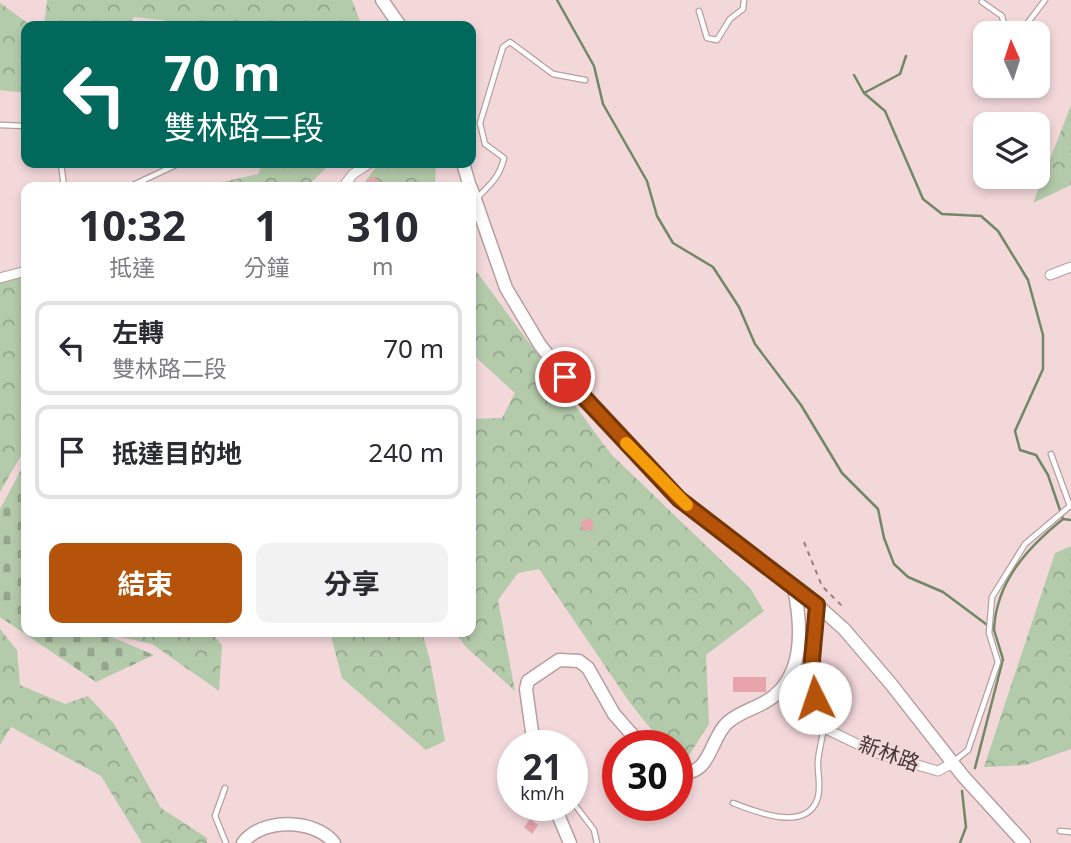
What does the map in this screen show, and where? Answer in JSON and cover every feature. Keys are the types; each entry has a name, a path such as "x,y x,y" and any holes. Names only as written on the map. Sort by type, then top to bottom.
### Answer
{"street":[{"path":"382,0 397,21"},
{"path":"347,182 362,168"},
{"name":"新林路","path":"476,203 506,288 540,345 578,393 679,499 817,605 844,629 953,762 1024,843"},
{"path":"1050,275 1071,267"},
{"path":"0,278 21,272"},
{"path":"693,771 702,766 725,724 776,695 790,676 801,620 794,588"},
{"path":"817,605 812,660 815,698 824,728"},
{"path":"532,730 526,689 528,681 566,658 575,659 588,668 607,704 629,730"},
{"name":"新林路","path":"824,728 876,753 938,771 953,762"},
{"path":"561,821 570,843"},
{"path":"243,843 254,834 278,825 321,830 334,843"}],"lane":[{"path":"699,11 707,38 717,40 730,19 743,9 744,0"},
{"path":"1029,21 1045,0"},
{"path":"982,2 1002,16 1003,21"},
{"path":"476,190 497,180 504,162 504,158 485,144 480,123 502,47 510,42 553,74 585,80"},
{"path":"0,125 21,125"},
{"path":"140,182 170,168"},
{"path":"953,762 968,750 999,662 989,633 992,597 1025,544 1070,506 1051,454"},
{"path":"733,803 762,814 789,816 804,815 811,811 818,798 818,761 824,728"},
{"path":"225,788 215,816 226,843"},
{"path":"587,821 594,830 597,843"},
{"path":"1060,831 1071,832"}],"path":[{"path":"804,542 821,586 843,607"}],"green space":[{"path":"47,0 352,0 360,21 170,21 134,17 132,21 45,21"},
{"path":"0,3 25,21 21,21 21,92 0,90"},
{"path":"1071,105 1071,185 1033,203 1038,189 1050,189 1050,159"},
{"path":"260,168 326,168 312,182 222,182 258,174"},
{"path":"375,168 436,168 435,182 365,182"},
{"path":"476,271 610,453 750,588 764,611 706,655 709,724 693,749 693,730 652,730 539,569 518,573 498,600 515,691 466,647 459,637 476,637 476,419 502,418 515,393 476,358"},
{"path":"21,278 21,456 0,492 0,282"},
{"path":"21,470 21,631 0,617 0,509"},
{"path":"1071,546 1071,749 1026,765 984,767 1055,553"},
{"path":"0,629 17,650 20,685 65,704 88,696 114,724 161,808 207,838 207,843 142,843 101,776 11,727 0,745"},
{"path":"30,637 112,637 154,655 96,682"},
{"path":"120,637 215,637 222,645 219,691 152,644"},
{"path":"331,637 423,637 445,741 426,750 342,678"}],"building":[{"path":"372,176 381,182 368,182"},
{"path":"591,518 594,529 583,531 581,521"},
{"path":"733,677 766,677 766,692 733,692"},
{"path":"528,821 538,825 532,834 524,827"}],"waterway":[{"path":"557,0 594,66 603,104 647,181 657,216 673,243 713,267 739,307 755,344 801,405 842,473 878,509 884,538 894,564 908,577 943,592 994,630 1003,659 975,768"},
{"path":"906,56 900,74 864,93 885,111 923,199 942,214 981,216 998,231 1028,280 1043,335 1043,369 1015,431 1020,450 1036,455 1048,475 1063,519"},
{"path":"854,75 864,93"},
{"path":"994,630 1001,596 1016,567 1050,530 1063,519 1071,520"},
{"path":"960,843 966,827 962,791"}],"slow traffic":[{"path":"626,443 687,505"}],"route":[{"path":"565,377 679,499 817,605 812,660 815,698"}]}
